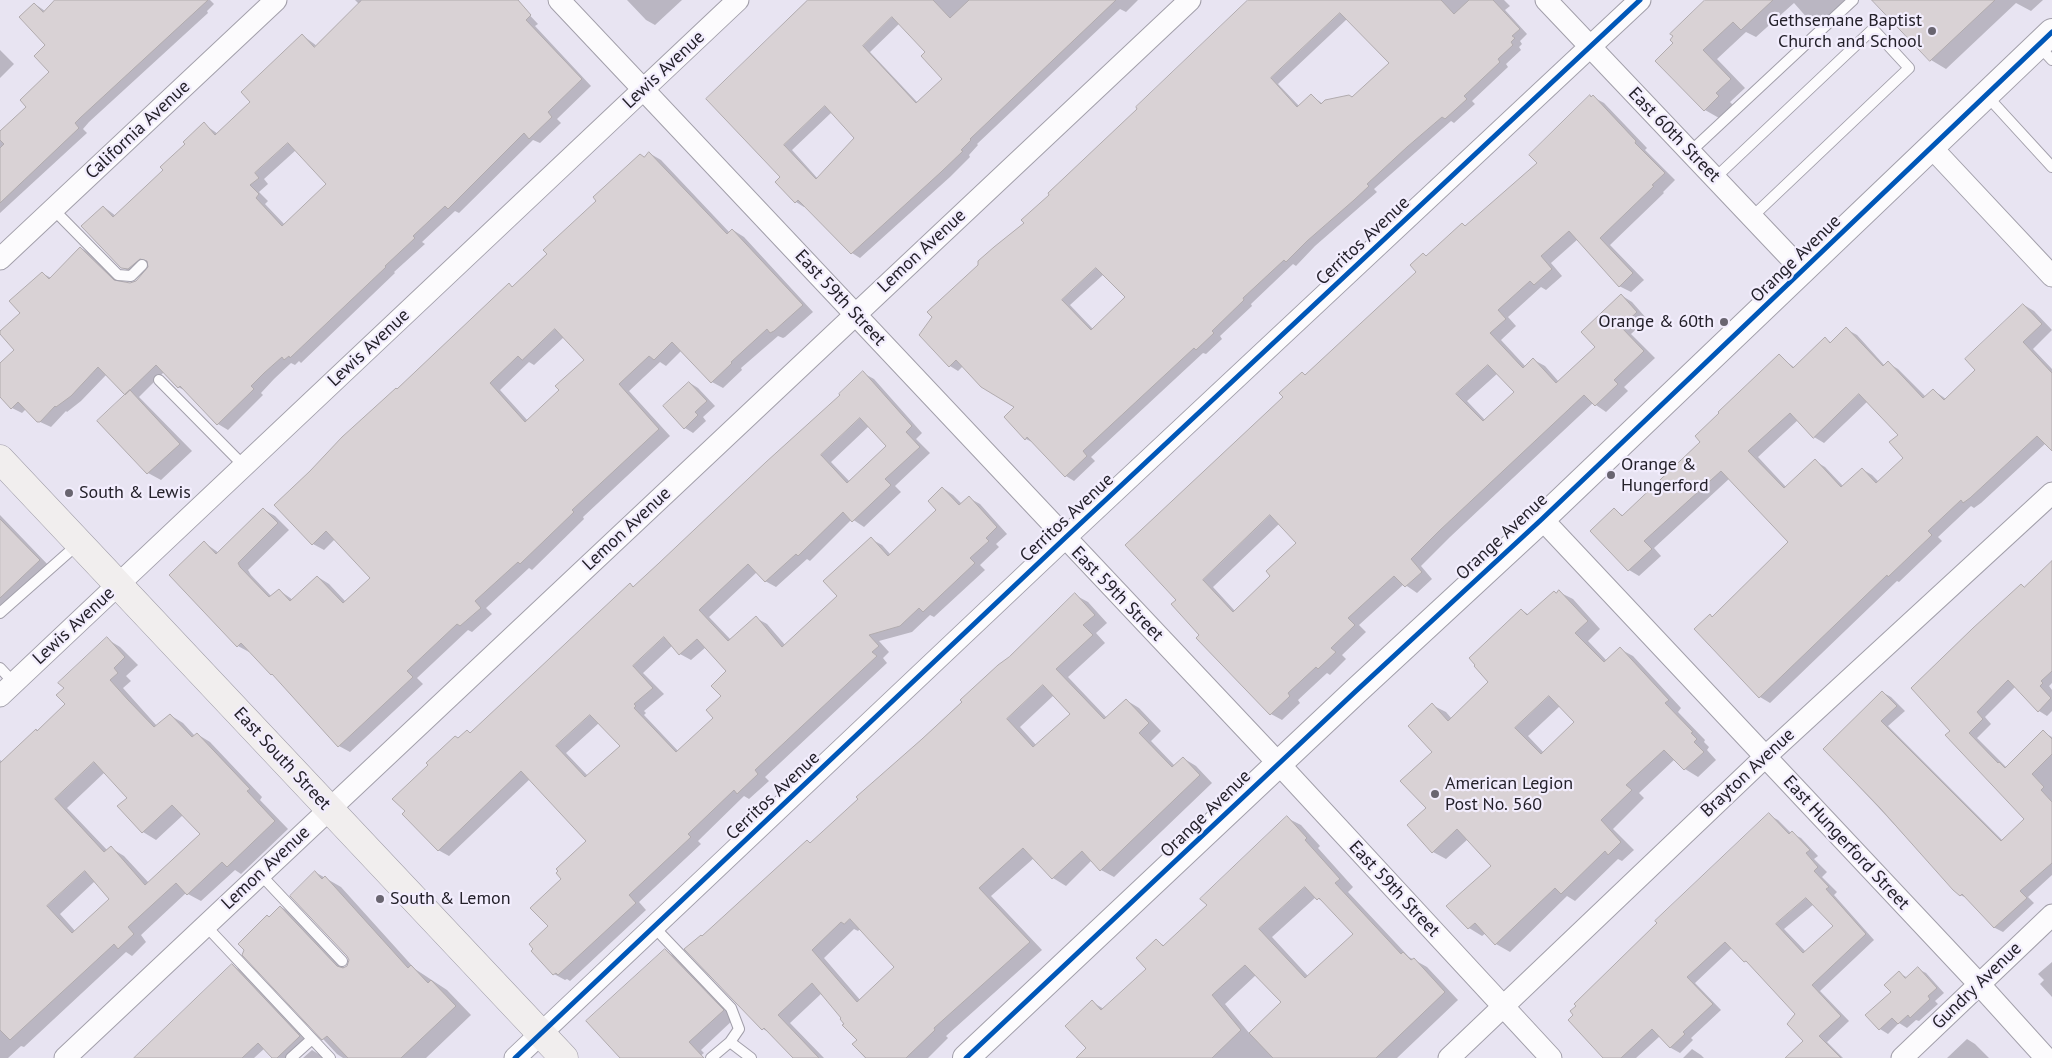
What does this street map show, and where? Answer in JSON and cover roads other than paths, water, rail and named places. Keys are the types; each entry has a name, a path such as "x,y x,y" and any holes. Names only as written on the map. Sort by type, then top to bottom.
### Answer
{"main road":[{"name":"East South Street","path":"0,459 564,1058"}],"street":[{"name":"California Avenue","path":"0,259 276,0"},
{"name":"East 59th Street","path":"559,0 1279,764 1550,1058"},
{"name":"Lewis Avenue","path":"5,682 118,585 738,0"},
{"name":"Lemon Avenue","path":"65,1058 1190,0"},
{"name":"East 60th Street","path":"1546,0 1803,271"},
{"name":"Cerritos Avenue","path":"515,1058 1065,538 1640,0"},
{"name":"Orange Avenue","path":"966,1058 1542,519 1986,96 2047,46"},
{"path":"1932,148 2052,276"},
{"name":"Brayton Avenue","path":"1449,1058 1764,757 2052,493"},
{"name":"East Hungerford Street","path":"1542,519 1979,984 2046,1058"},
{"name":"Gundry Avenue","path":"1902,1058 2052,915"}],"lane":[{"path":"1690,152 1853,0"},
{"path":"1715,178 1873,30 1909,68 1752,217"},
{"path":"1986,96 2052,167"},
{"path":"53,210 118,275 131,276 142,265"},
{"path":"159,380 244,466"},
{"path":"0,613 79,543"},
{"path":"260,874 342,961"},
{"path":"205,925 330,1058"},
{"path":"654,927 731,1008 739,1029 730,1042 711,1058"},
{"path":"291,1058 312,1039"},
{"path":"730,1042 750,1058"}],"place":[{"name":"Gethsemane Baptist Church and School","path":"1932,31"},
{"name":"Orange & 60th","path":"1724,322"},
{"name":"Orange & Hungerford","path":"1611,475"},
{"name":"South & Lewis","path":"69,493"},
{"name":"American Legion Post No. 560","path":"1435,794"},
{"name":"South & Lemon","path":"380,899"}]}
